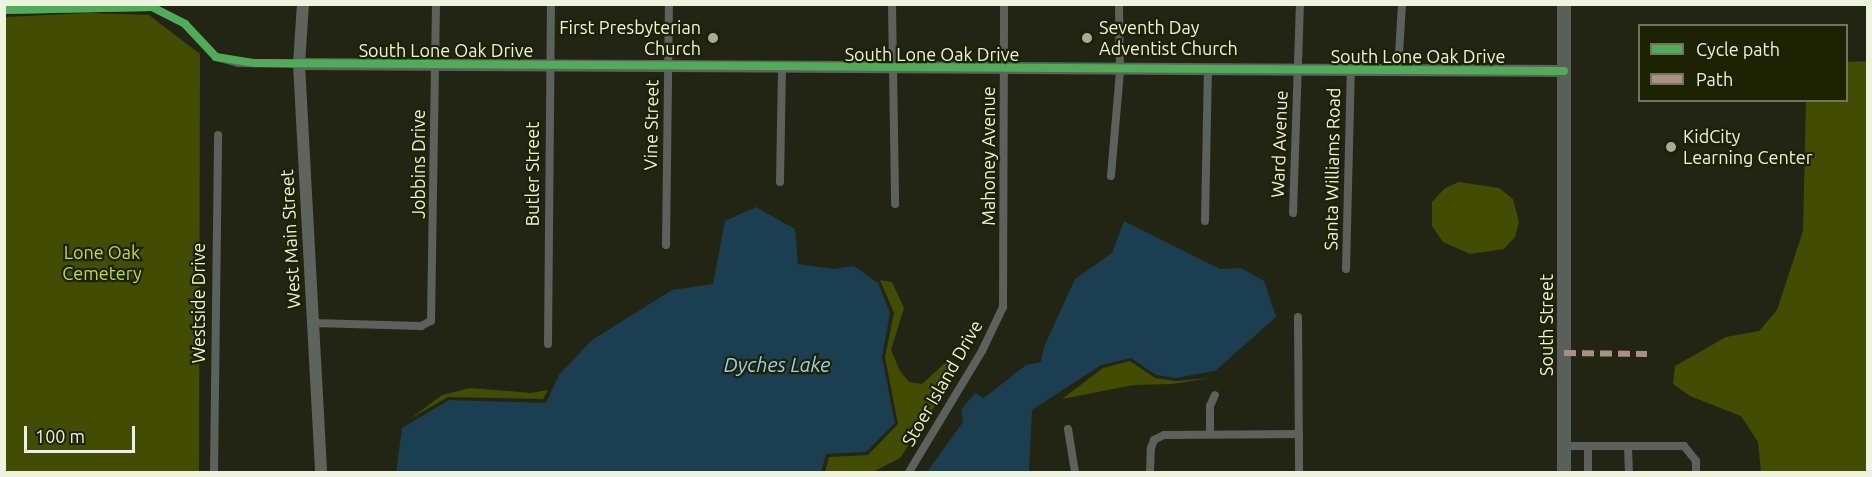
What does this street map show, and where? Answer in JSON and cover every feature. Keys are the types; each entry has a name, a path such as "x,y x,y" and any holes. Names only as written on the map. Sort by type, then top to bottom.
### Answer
{"main road":[{"name":"South Street","path":"1564,4 1564,472"}],"street":[{"name":"West Main Street","path":"303,4 299,64 321,472"},
{"name":"Jobbins Drive","path":"313,323 430,323 433,316 436,4"},
{"name":"Butler Street","path":"548,344 551,4"},
{"name":"Vine Street","path":"666,245 669,4"},
{"path":"892,4 895,204"},
{"name":"Mahoney Avenue","path":"1003,308 1004,4"},
{"path":"1111,176 1120,70 1119,4"},
{"name":"Ward Avenue","path":"1293,213 1300,4"},
{"path":"1398,71 1402,4"},
{"path":"4,10 152,7 185,24 216,57 238,63 299,64"},
{"name":"South Lone Oak Drive","path":"299,64 1004,70 1564,71"},
{"path":"780,182 782,68"},
{"path":"1205,221 1208,70"},
{"name":"Santa Williams Road","path":"1346,269 1351,70"},
{"name":"Westside Drive","path":"214,472 218,135"},
{"name":"Stoer Island Drive","path":"909,472 1003,308"},
{"path":"1298,317 1299,472"},
{"path":"1210,434 1210,406 1215,395"},
{"path":"1068,429 1075,472"},
{"path":"1150,472 1151,448 1158,437 1210,434 1299,434"},
{"path":"1564,446 1684,446 1696,462 1696,472"},
{"path":"1588,446 1588,472"},
{"path":"1628,446 1629,472"}],"green space":[{"name":"Lone Oak Cemetery","path":"88,13 149,15 200,54 199,472 5,472 5,17"},
{"path":"1867,61 1867,472 1761,472 1758,442 1741,416 1690,396 1673,384 1675,366 1726,337 1759,331 1777,310 1803,231 1806,102 1848,102 1848,62"},
{"path":"1459,182 1499,188 1513,199 1519,222 1515,237 1504,249 1470,254 1443,242 1432,226 1432,202 1445,188"},
{"path":"880,280 892,282 904,308 891,350 900,371 909,382 922,384 945,363 951,364 952,374 944,393 900,458 873,472 825,472 829,457 868,455 898,424 885,357 894,313"},
{"path":"1130,361 1155,378 1176,381 1210,378 1172,384 1133,385 1062,399 1103,368"},
{"path":"470,388 531,393 548,390 543,399 448,397 410,419 442,395"}],"water":[{"name":"Dyches Lake","path":"756,207 795,229 798,264 834,269 854,266 878,283 890,313 882,357 895,423 866,452 826,454 821,472 396,472 402,428 449,400 546,403 559,375 592,340 672,290 713,284 725,221"},
{"path":"1124,221 1220,269 1241,268 1264,281 1276,317 1215,371 1175,378 1156,375 1131,358 1101,365 1032,410 1029,472 927,472 963,422 961,410 975,393 984,398 1026,365 1041,362 1044,347 1075,279 1112,253"}],"marked path":[{"path":"1564,353 1647,354"}],"cycle path":[{"path":"4,10 152,7 185,24 216,57 255,63 1564,71"}],"place":[{"name":"First Presbyterian Church","path":"713,38"},
{"name":"Seventh Day Adventist Church","path":"1087,38"},
{"name":"KidCity Learning Center","path":"1671,147"}]}
